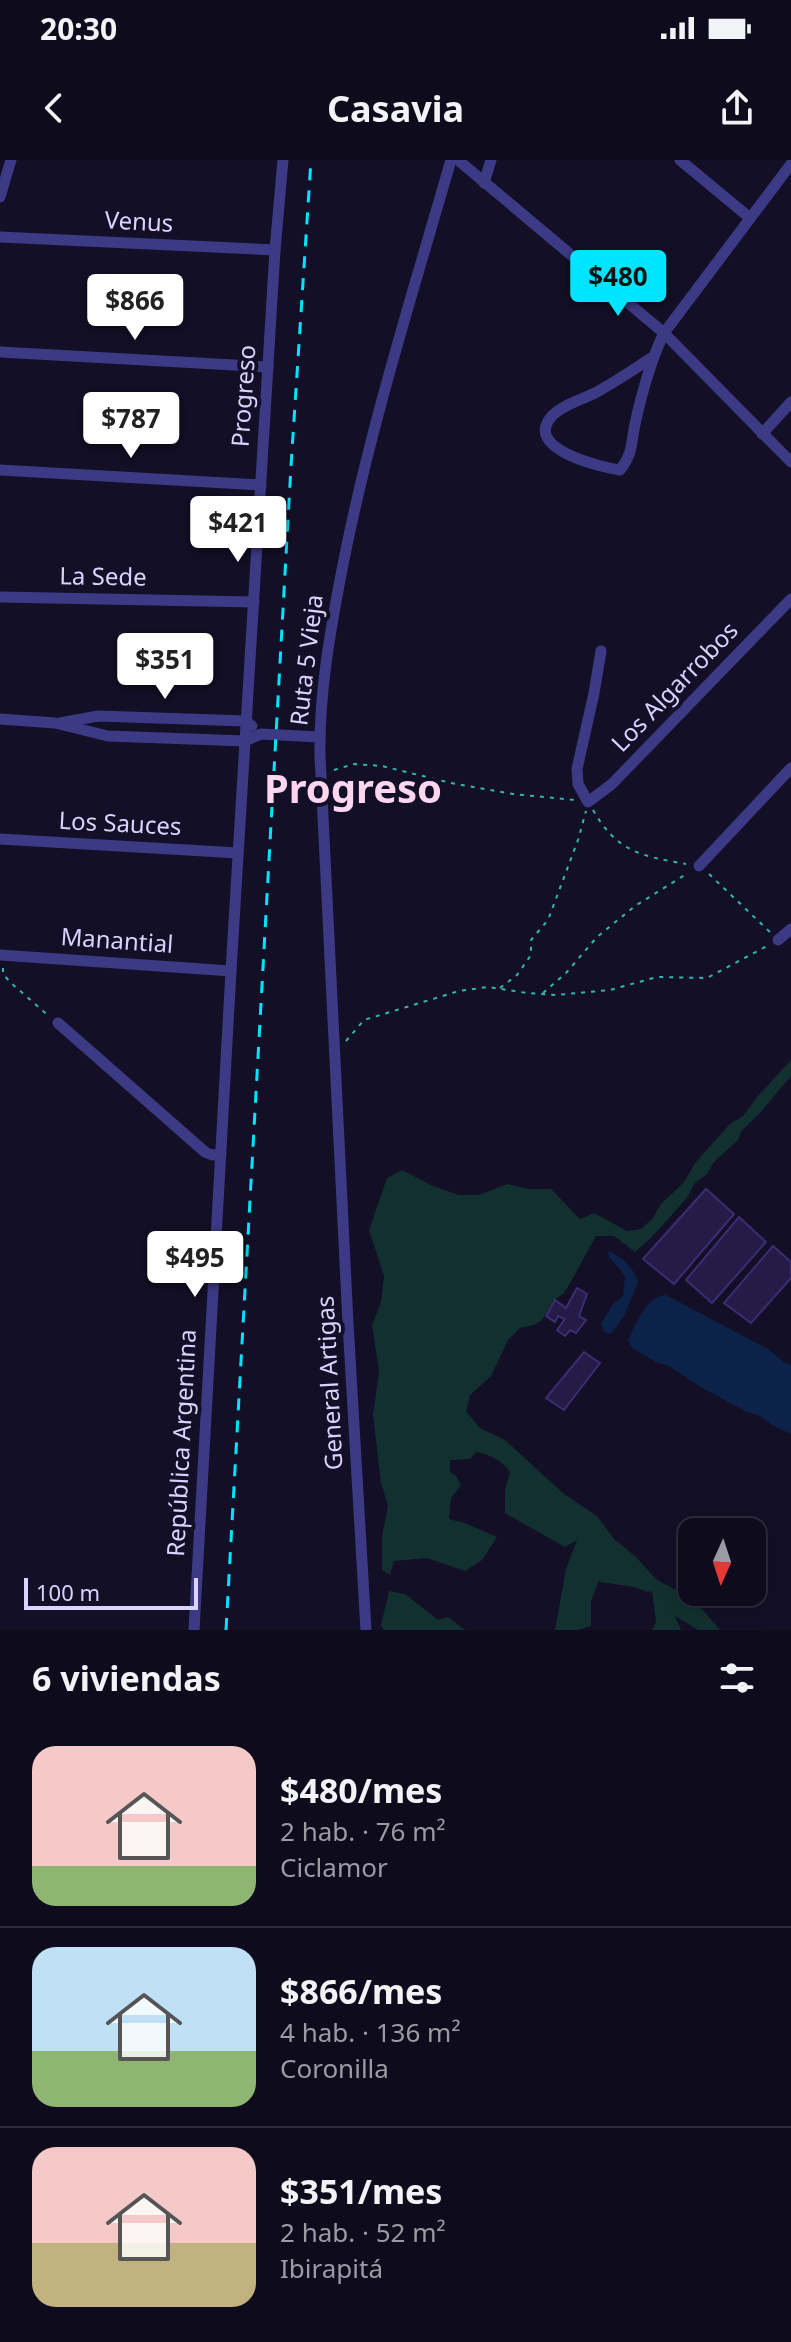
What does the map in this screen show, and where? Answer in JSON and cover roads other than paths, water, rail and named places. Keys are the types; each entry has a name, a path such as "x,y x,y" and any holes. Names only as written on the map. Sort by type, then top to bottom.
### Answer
{"street":[{"path":"0,197 11,160"},
{"name":"Progreso","path":"231,971 283,160"},
{"name":"Ruta 5 Vieja","path":"339,1133 319,737 326,668 351,520 451,160"},
{"path":"458,160 664,333 791,462"},
{"path":"484,183 491,160"},
{"path":"680,160 750,218"},
{"path":"653,357 596,392 554,412 547,422 546,434 551,443 562,453 579,461 620,470 630,458 635,424 653,357 664,333 791,164"},
{"name":"Venus","path":"0,237 275,250"},
{"path":"0,352 268,367"},
{"path":"762,434 791,402"},
{"path":"0,470 261,485"},
{"name":"La Sede","path":"0,597 254,602"},
{"name":"Los Algarrobos","path":"601,651 577,769 578,784 588,802 612,784 791,599"},
{"path":"55,723 98,716 246,721 261,734"},
{"path":"0,719 55,723 108,736 245,741 261,734 319,737"},
{"path":"699,866 791,768"},
{"name":"Los Sauces","path":"0,839 238,853"},
{"path":"778,940 791,929"},
{"name":"Manantial","path":"2,955 231,971"},
{"name":"República Argentina","path":"194,1630 231,971"},
{"path":"58,1023 205,1152 221,1154"},
{"name":"General Artigas","path":"339,1133 366,1630"}],"water":[{"path":"608,1251 626,1263 638,1282 624,1316 611,1334 604,1332 601,1324 612,1305 623,1296 625,1276 609,1257"},
{"path":"666,1295 768,1349 791,1365 791,1434 633,1349 628,1340 643,1311 653,1300"}],"railway":[{"path":"226,1630 311,160"}],"district":[{"name":"Progreso","path":"353,789"}]}
